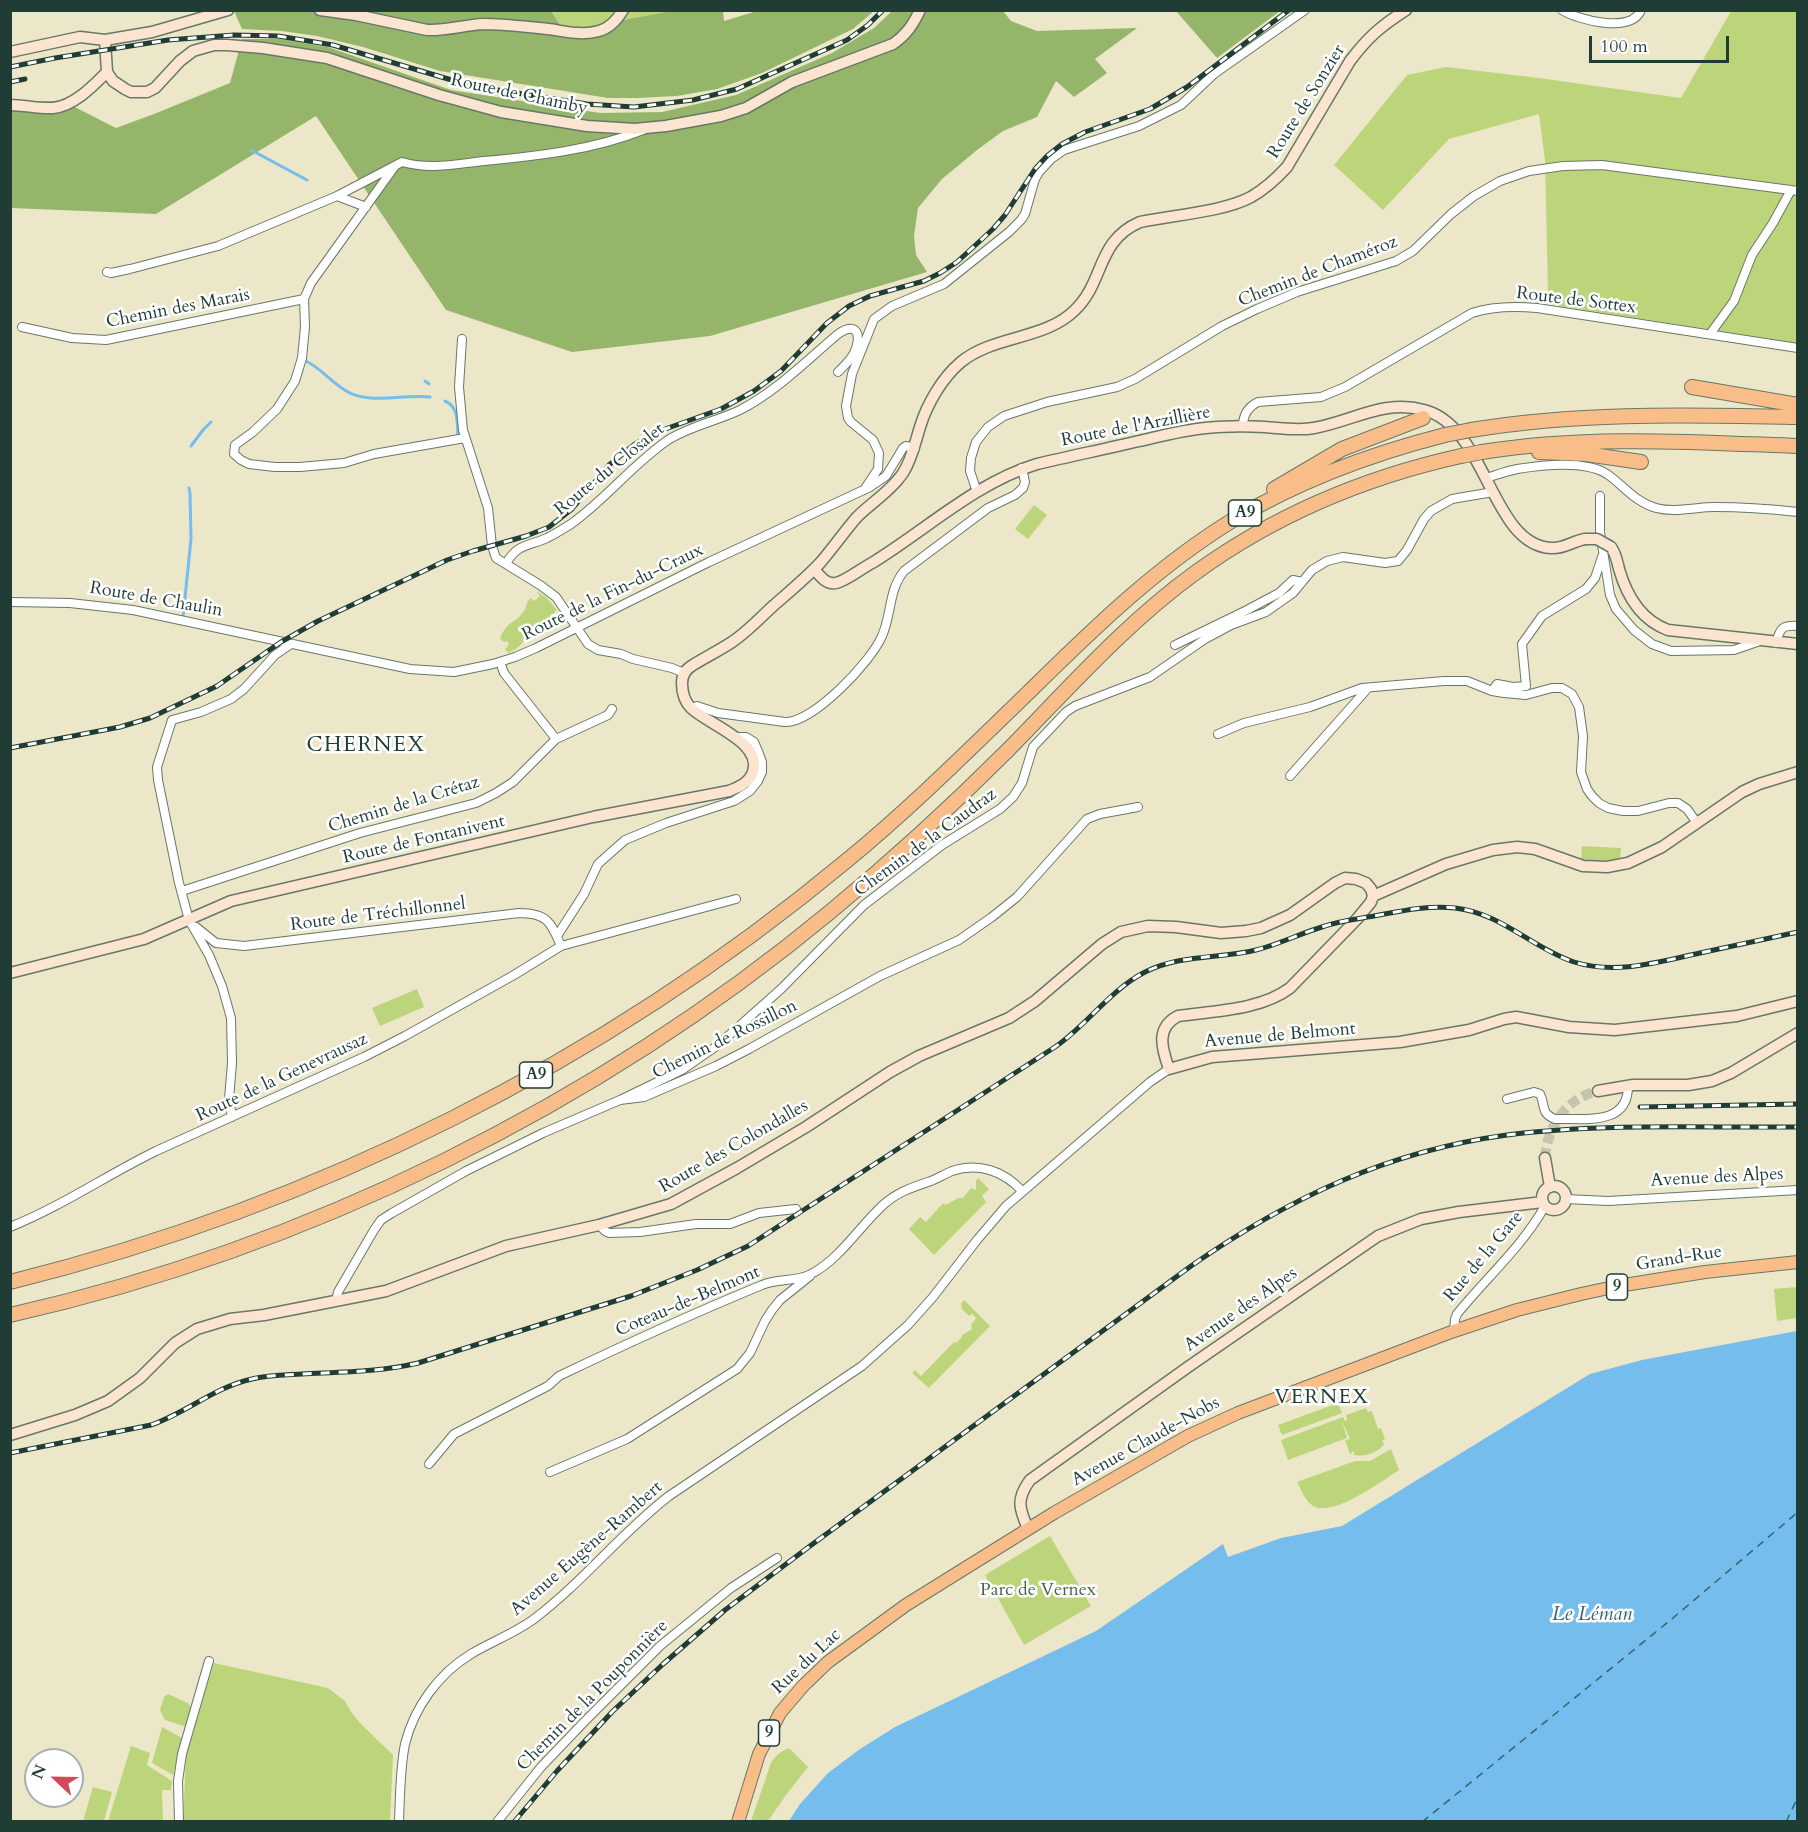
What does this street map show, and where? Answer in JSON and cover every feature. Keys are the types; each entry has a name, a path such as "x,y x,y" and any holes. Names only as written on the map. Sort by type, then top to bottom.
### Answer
{"highway":[{"path":"1692,387 1797,405"},
{"name":"A9","path":"10,1282 106,1256 201,1225 256,1205 384,1152 517,1085 644,1009 766,924 829,875 883,829 1122,603 1161,570 1230,522 1291,489 1337,468 1383,452 1471,430 1536,421 1598,416 1797,417"},
{"path":"1230,522 1283,483 1325,457 1364,439 1423,418"},
{"name":"A9","path":"10,1315 126,1284 259,1240 417,1173 577,1089 662,1035 746,977 818,922 864,884 978,779 1104,651 1156,604 1215,559 1302,510 1362,484 1413,468 1461,456 1547,444 1672,441 1797,447"},
{"path":"1484,454 1586,454 1641,462"}],"main road":[{"name":"Grand-Rue","path":"1459,1329 1517,1310 1618,1286 1705,1272 1797,1262"},
{"name":"Avenue Claude-Nobs","path":"867,1633 906,1605 1028,1529 1188,1436 1223,1419 1459,1329"},
{"name":"Rue du Lac","path":"738,1821 759,1754 780,1713 802,1686 867,1633"}],"street":[{"path":"10,52 80,37 105,40 152,32 228,10"},
{"path":"321,10 427,30 482,24 582,33 607,28 623,10"},
{"name":"Route de Chamby","path":"107,72 113,81 125,89 139,93 147,92 155,88 185,56 202,48 228,45 263,48 327,58 439,95 501,112 597,128 648,128 721,116 747,108 792,82 893,44 908,32 920,10"},
{"path":"1032,166 1039,172 1051,159 1064,150 1139,126 1182,105 1214,74 1305,10"},
{"name":"Route de Sonzier","path":"684,673 687,668 733,642 744,633 814,569 857,518 898,480 915,448 930,402 945,379 961,362 981,350 1066,319 1086,299 1109,248 1117,236 1127,228 1140,222 1231,204 1249,198 1275,180 1287,167 1350,61 1363,44 1377,30 1406,10"},
{"path":"1562,10 1579,18 1601,23 1629,21 1639,15 1641,10"},
{"path":"10,105 55,108 75,99 107,72 105,40"},
{"path":"107,272 130,269 218,246 337,196 402,162 415,166 444,167 556,152 625,138 648,128"},
{"name":"Chemin de Chaméroz","path":"977,492 970,471 976,442 988,427 1004,416 1047,402 1117,387 1135,379 1222,326 1257,309 1297,292 1396,261 1413,251 1451,214 1474,196 1500,181 1529,171 1563,166 1602,165 1794,190"},
{"path":"394,166 311,283 304,298 305,327 302,358 295,381 277,409 253,432 235,445 234,454 249,464 300,467 344,463 374,454 465,438"},
{"name":"Route du Closalet","path":"507,564 512,554 521,547 548,537 572,523 671,438 746,406 791,375 842,331 850,328 856,331 892,306 944,284 1009,232 1025,213 1039,172"},
{"path":"1710,334 1734,301 1752,255 1794,190"},
{"path":"337,196 366,207"},
{"name":"Chemin des Marais","path":"22,327 72,338 105,340 304,298"},
{"name":"Route de Sottex","path":"1243,426 1243,419 1254,403 1321,397 1345,387 1472,313 1485,309 1518,306 1537,308 1797,348"},
{"path":"865,489 878,469 879,453 873,440 848,418 846,406 852,374 874,319"},
{"path":"838,372 854,353 859,339 856,331"},
{"path":"462,339 459,387 465,438 488,508 493,551 496,558 556,597 588,644 598,650 621,654 684,673 682,680 684,697 692,709 698,706 718,713 785,723 794,722 809,713 842,687 872,654 883,635 892,594 898,578 904,571 988,508 1015,495 1023,488 1025,482 1022,468"},
{"name":"Route de l'Arzillière","path":"814,569 826,581 839,582 881,557 977,492 1022,468 1180,432 1213,427 1243,426 1312,428 1336,423 1384,407 1399,405 1435,413 1447,420 1464,440 1484,454 1486,478 1493,492 1512,524 1531,543 1548,548 1558,548 1585,539 1597,539 1607,551"},
{"name":"Route de la Fin-du-Craux","path":"292,644 410,669 454,672 500,662 536,648 681,576 878,483 886,476 903,448 906,446 915,448"},
{"path":"1486,478 1515,469 1544,466 1591,467 1609,476 1633,496 1656,508 1670,510 1747,507 1797,512"},
{"name":"Chemin de la Caudraz","path":"621,1100 682,1070 718,1045 781,989 864,905 942,845 1000,809 1013,797 1022,783 1033,747 1066,712 1075,706 1150,678 1205,639 1266,612 1293,593 1312,570 1327,561 1342,557 1385,563 1398,561 1431,511 1452,499 1493,492"},
{"path":"1600,496 1610,595 1616,609 1634,630 1652,644 1671,651 1734,650 1760,641"},
{"path":"1607,551 1616,555 1625,586 1635,606 1656,626 1668,630 1797,644"},
{"path":"1492,691 1497,684 1513,687 1526,686 1522,644 1542,616 1586,589 1595,578 1607,551"},
{"name":"Chemin de la Caudraz","path":"1175,645 1279,593 1293,580 1302,582"},
{"name":"Route de Chaulin","path":"10,602 70,603 133,609 292,644"},
{"path":"1776,643 1783,627 1797,626"},
{"path":"232,1117 229,1099 232,1063 231,1018 222,986 209,955 189,920 157,767 172,720 201,712 231,699 244,689 275,655 292,644"},
{"path":"500,662 504,673 556,739"},
{"path":"1218,734 1244,723 1310,707 1362,688 1467,681 1492,691 1526,694 1552,688 1567,690 1580,707 1583,736 1581,772 1592,796 1608,808 1623,811 1638,811 1678,803 1687,809 1697,823"},
{"path":"1290,776 1368,688"},
{"name":"Chemin de la Crétaz","path":"182,891 360,833 476,803 513,782 556,739 608,715 612,709"},
{"name":"Route de Fontanivent","path":"10,973 144,939 231,901 593,818 729,791 747,781 754,768 750,751 692,709"},
{"path":"557,936 584,894 598,864 625,840 666,823 734,801 751,790 762,772 762,762 754,742 746,737 735,738"},
{"path":"1169,1069 1162,1038 1166,1025 1171,1020 1178,1016 1260,1004 1282,994 1357,919 1373,896 1446,864 1493,850 1517,847 1535,849 1584,866 1607,867 1628,863 1662,847 1751,787 1797,772"},
{"name":"Chemin de Rossillon","path":"336,1301 338,1292 374,1230 381,1220 392,1213 466,1171 543,1133 621,1100 644,1097 716,1066 880,976 959,940 1017,897 1088,819 1100,814 1138,807"},
{"name":"Route des Colondalles","path":"10,1435 75,1415 108,1401 140,1378 175,1343 197,1329 230,1319 264,1315 386,1292 506,1246 599,1225 671,1204 796,1133 890,1072 919,1056 1009,1018 1035,1001 1102,944 1121,932 1148,926 1221,933 1261,928 1290,915 1345,878 1356,879 1366,884 1373,896"},
{"name":"Route de la Genevrausaz","path":"10,1227 52,1209 156,1150 364,1057 514,975 561,946 736,899"},
{"name":"Route de Tréchillonnel","path":"189,920 216,943 244,946 531,913 547,919 561,946"},
{"name":"Avenue de Belmont","path":"790,1416 862,1366 908,1325 933,1298 1006,1206 1150,1082 1169,1069 1212,1057 1400,1042 1469,1030 1516,1017 1569,1027 1615,1030 1737,1016 1797,1001"},
{"path":"1598,1091 1628,1085 1688,1085 1712,1081 1731,1073 1797,1034"},
{"path":"1507,1100 1534,1092 1540,1094 1544,1112 1548,1117 1555,1119 1608,1118 1623,1107 1628,1085"},
{"path":"1545,1158 1550,1187"},
{"name":"Coteau-de-Belmont","path":"429,1464 454,1434 548,1386 559,1376 769,1282 810,1275 831,1259 890,1198 909,1188 953,1171 984,1168 1005,1176 1022,1191"},
{"path":"1550,1187 1560,1188 1566,1198 1560,1208 1552,1210 1544,1204 1542,1194 1550,1187"},
{"name":"Avenue des Alpes","path":"1566,1198 1608,1201 1797,1190"},
{"name":"Avenue des Alpes","path":"1028,1529 1021,1514 1020,1496 1030,1480 1372,1240 1393,1229 1421,1219 1459,1212 1544,1204"},
{"name":"Rue de la Gare","path":"1459,1329 1457,1314 1537,1221 1544,1204"},
{"path":"599,1225 609,1233 640,1232 696,1224 730,1224 759,1213 796,1209"},
{"path":"550,1472 627,1439 737,1369 750,1353 772,1310 780,1300 810,1275"},
{"name":"Avenue Eugène-Rambert","path":"399,1821 405,1745 421,1704 435,1684 469,1655 533,1620 653,1509 790,1416"},
{"name":"Chemin de la Pouponnière","path":"497,1821 541,1767 660,1646 731,1588 777,1558"},
{"path":"179,1821 178,1781 182,1754 209,1661"}],"green space":[{"path":"234,11 551,11 564,31 671,11 723,11 724,21 757,11 874,11 853,29 762,73 717,89 677,96 608,98 440,71 363,47 317,36 242,29"},
{"path":"551,11 671,11 564,31"},
{"path":"892,11 1003,11 1011,21 1037,31 1137,28 1095,59 1107,73 1074,97 1056,81 1037,117 1003,131 942,179 918,208 914,236 916,255 927,272 710,336 572,352 446,310 316,116 156,214 11,208 10,102 63,101 116,128 230,83 242,39 280,39 328,47 451,90 600,113 662,112 736,95 832,53 874,28"},
{"path":"1176,11 1280,11 1217,58"},
{"path":"1731,11 1797,11 1797,343 1534,302 1548,294 1545,160 1539,114 1449,139 1383,210 1334,165 1407,75 1446,67 1681,98"},
{"path":"1034,505 1047,515 1028,539 1015,529"},
{"path":"536,591 546,597 557,610 516,649 508,653 505,649 509,644 500,639 502,633 521,615 531,598 534,601 540,596"},
{"path":"1582,846 1621,848 1620,859 1593,861 1581,859"},
{"path":"417,989 424,1007 380,1026 372,1008"},
{"path":"978,1178 989,1189 982,1196 986,1202 934,1255 909,1229 920,1217 926,1222 943,1203 946,1205 958,1198 963,1198 971,1188 976,1190"},
{"path":"1797,1287 1797,1318 1777,1321 1774,1289"},
{"path":"964,1300 990,1326 929,1388 912,1373 915,1370 921,1376 954,1342 956,1343 961,1336 972,1329 971,1325 976,1318 972,1314 969,1316 961,1308"},
{"path":"1338,1403 1342,1413 1282,1435 1278,1425"},
{"path":"1366,1408 1368,1412 1372,1411 1378,1429 1381,1428 1385,1439 1382,1441 1384,1444 1375,1452 1367,1455 1354,1455 1354,1451 1350,1454 1345,1440 1350,1439 1342,1421 1347,1438 1288,1460 1281,1440 1343,1417 1345,1421 1347,1420 1346,1415"},
{"path":"1391,1449 1399,1470 1344,1503 1332,1507 1313,1506 1297,1482 1355,1461 1370,1461"},
{"name":"Parc de Vernex","path":"1050,1536 1091,1606 1024,1645 985,1575"},
{"path":"214,1663 328,1688 345,1701 360,1723 393,1755 390,1821 183,1822 186,1755"},
{"path":"168,1694 188,1703 192,1708 186,1727 165,1720 160,1710 164,1697"},
{"path":"162,1727 184,1739 173,1775 152,1763"},
{"path":"131,1746 150,1753 147,1765 172,1781 171,1790 162,1790 163,1821 108,1821"},
{"path":"789,1748 808,1767 768,1821 751,1821 771,1763 778,1754"},
{"path":"93,1787 112,1792 104,1821 83,1821"}],"water":[{"name":"Le Léman","path":"1797,1331 1797,1821 789,1821 800,1804 828,1773 860,1749 895,1727 1096,1631 1223,1544 1228,1557 1281,1538 1342,1526 1590,1374 1642,1360"}],"waterway":[{"path":"251,150 307,180"},
{"path":"304,360 344,390 359,396 369,398 430,397"},
{"path":"425,381 429,384"},
{"path":"445,401 455,411 458,436"},
{"path":"191,446 211,422"},
{"path":"183,617 191,539 189,488"}],"ferry route":[{"path":"1422,1822 1673,1618 1798,1512"},
{"path":"1786,1822 1798,1797"}],"tunnel":[{"path":"1545,1158 1550,1135 1560,1116 1576,1100 1598,1091"}],"railway":[{"path":"10,67 168,40 234,35 278,36 333,45 472,86 587,104 634,107 693,100 737,89 847,40 868,25 883,10"},
{"path":"10,748 120,727 150,718 217,686 281,642 318,621 447,560 549,527 572,509 609,465 635,444 657,432 721,409 754,391 781,371 827,323 849,306 870,296 924,281 957,262 993,229 1005,215 1035,169 1062,144 1085,132 1150,109 1187,87 1289,10"},
{"path":"10,82 25,79"},
{"path":"10,1453 151,1425 226,1388 252,1379 277,1375 375,1370 418,1363 631,1296 697,1270 748,1246 1055,1047 1132,979 1172,962 1242,953 1274,945 1337,923 1404,910 1434,907 1472,911 1502,924 1559,956 1590,966 1637,966 1798,932"},
{"path":"1640,1107 1798,1104"},
{"path":"514,1822 557,1771 613,1711 725,1610 1191,1266 1265,1219 1341,1181 1421,1153 1463,1142 1507,1135 1579,1129 1798,1127"}],"district":[{"name":"CHERNEX","path":"366,746"},
{"name":"VERNEX","path":"1322,1398"}]}
